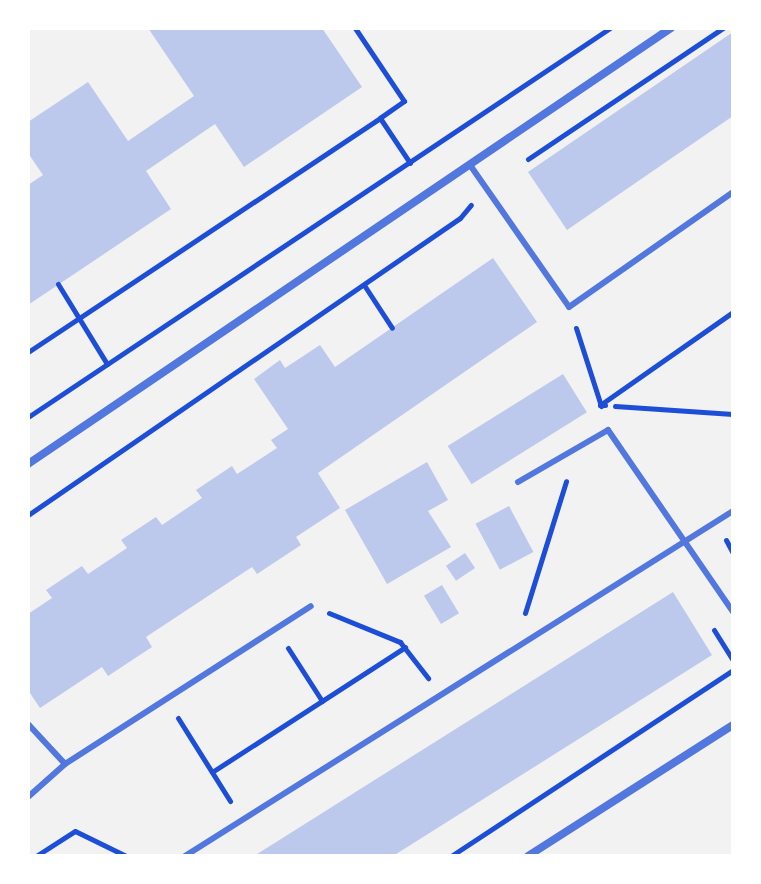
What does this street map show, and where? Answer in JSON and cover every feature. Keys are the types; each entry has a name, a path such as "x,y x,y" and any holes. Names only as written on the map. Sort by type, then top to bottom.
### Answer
{"street":[{"path":"28,464 671,28"},
{"path":"528,856 733,725"}],"lane":[{"path":"470,165 569,307 733,192"},
{"path":"518,482 608,430 733,612"},
{"path":"185,856 733,511"},
{"path":"28,797 65,764 168,701 311,606"},
{"path":"28,724 65,764"}],"path":[{"path":"28,352 404,101 355,28"},
{"path":"28,417 610,28"},
{"path":"28,515 460,218 486,187 723,28"},
{"path":"380,118 410,163"},
{"path":"58,284 107,364"},
{"path":"364,285 392,328"},
{"path":"569,307 608,430"},
{"path":"600,405 733,312"},
{"path":"600,405 733,414"},
{"path":"514,649 575,449"},
{"path":"311,606 400,642 440,695"},
{"path":"709,621 733,660"},
{"path":"276,629 322,701"},
{"path":"212,772 405,647"},
{"path":"451,856 733,670"},
{"path":"168,701 242,819"},
{"path":"36,856 75,831 126,856"}],"building":[{"path":"148,28 322,28 362,87 244,167 215,124 146,171 171,209 28,305 28,185 43,175 28,153 28,122 88,82 128,141 194,96"},
{"path":"733,32 733,116 567,230 528,172"},
{"path":"493,258 537,322 318,473 340,508 296,537 301,545 257,574 252,567 146,637 152,647 108,676 102,667 40,708 28,690 28,614 52,598 46,590 82,566 88,574 127,548 121,540 156,517 162,525 202,498 196,490 232,466 237,474 277,448 271,440 288,429 254,379 280,360 285,368 320,345 335,367"},
{"path":"563,374 587,412 472,484 448,446"},
{"path":"427,462 448,500 428,511 451,547 387,584 345,510"},
{"path":"509,506 533,552 500,570 475,524"},
{"path":"465,553 475,568 456,581 446,566"},
{"path":"442,585 459,613 441,624 424,596"},
{"path":"673,592 712,655 393,856 254,856"}]}
